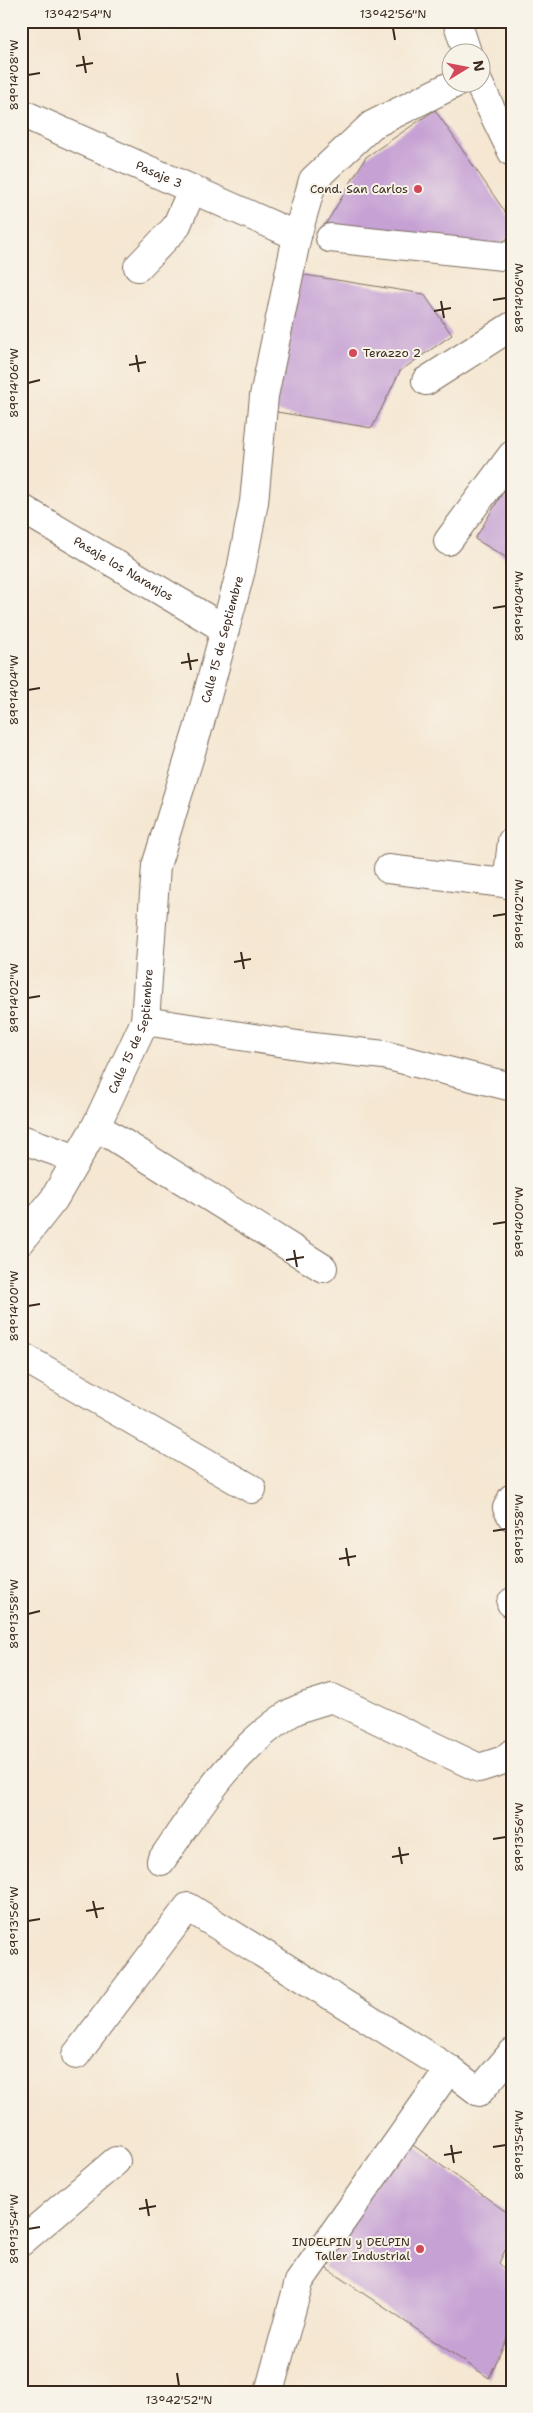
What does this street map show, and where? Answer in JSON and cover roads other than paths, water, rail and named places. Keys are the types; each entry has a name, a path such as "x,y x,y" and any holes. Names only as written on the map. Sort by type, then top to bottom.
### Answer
{"street":[{"path":"458,21 464,42"},
{"name":"Calle 15 de Septiembre","path":"21,1241 54,1199 96,1126 145,1020 156,866 199,726 240,570 254,502 264,396 297,236 313,180 372,125 440,91"},
{"path":"483,92 512,152"},
{"name":"Pasaje 3","path":"21,113 297,236"},
{"path":"138,267 176,227 192,190"},
{"path":"330,238 512,257"},
{"path":"426,381 512,326"},
{"path":"448,541 512,455"},
{"name":"Pasaje los Naranjos","path":"21,508 225,629"},
{"path":"388,869 509,884 512,840"},
{"path":"145,1020 304,1046 392,1056 512,1087"},
{"path":"96,1126 323,1268"},
{"path":"21,1139 77,1159"},
{"path":"21,1356 252,1489"},
{"path":"512,1498 507,1508 512,1517"},
{"path":"161,1861 217,1779 255,1741 290,1713 332,1698 479,1768 504,1760 512,1753"},
{"path":"76,2055 188,1907 449,2069 479,2092 512,2053"},
{"path":"269,2392 299,2282 449,2069"},
{"path":"21,2242 116,2161"}],"place":[{"name":"Cond. San Carlos","path":"418,189"},
{"name":"Terazzo 2","path":"353,353"},
{"name":"INDELPIN y DELPIN Taller Industrial","path":"420,2249"}]}
